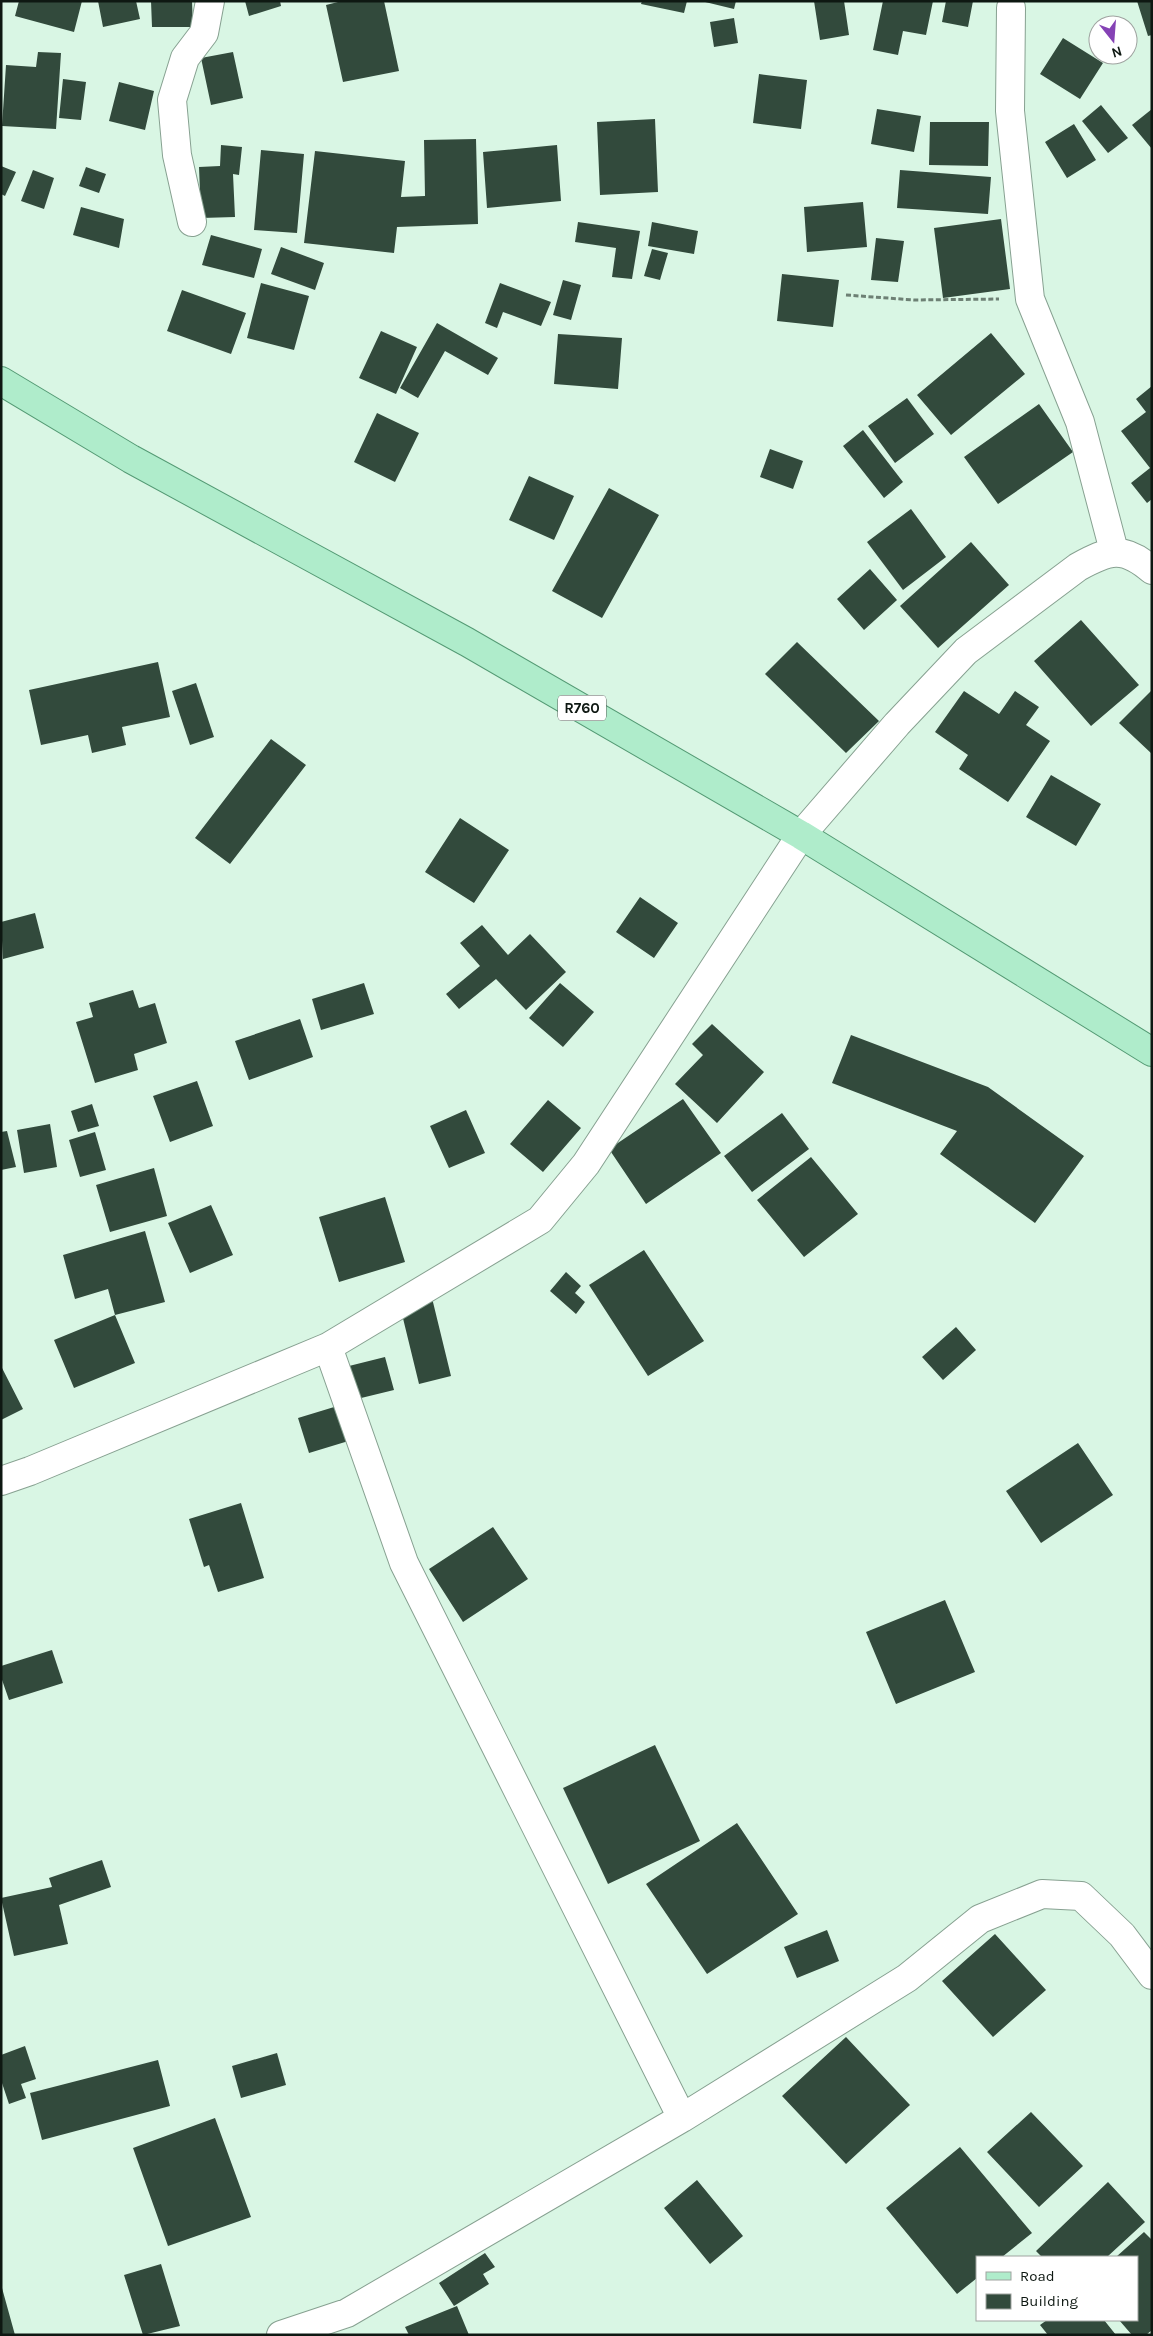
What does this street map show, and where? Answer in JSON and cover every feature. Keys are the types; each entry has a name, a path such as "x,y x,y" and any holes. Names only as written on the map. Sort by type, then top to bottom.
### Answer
{"main road":[{"name":"R760","path":"1,381 131,459 466,642 801,835 1152,1052"}],"street":[{"path":"192,222 177,155 172,100 185,58 204,33 210,1"},
{"path":"1011,8 1010,110 1030,299 1080,422 1114,551"},
{"path":"1,1481 39,1468 328,1348 540,1220 586,1164 801,835 896,724 966,651 1078,567 1098,556 1114,551 1130,554 1152,570"},
{"path":"328,1348 404,1563 682,2118"},
{"path":"282,2335 347,2313 682,2118 907,1978 980,1918 1042,1894 1081,1896 1122,1936 1152,1975"}],"path":[{"path":"846,295 914,300 1030,299"}],"building":[{"path":"19,1 82,1 74,32 15,16"},
{"path":"98,1 136,1 140,19 103,27"},
{"path":"151,1 192,1 193,27 152,27"},
{"path":"245,1 280,1 281,6 249,16"},
{"path":"342,1 384,1 399,71 343,82 326,5"},
{"path":"642,1 687,1 684,13 641,4"},
{"path":"701,1 736,1 734,9"},
{"path":"814,1 844,1 849,35 820,40"},
{"path":"883,1 933,1 926,35 903,31 898,55 873,50"},
{"path":"946,1 973,1 968,27 942,22"},
{"path":"1137,1 1152,1 1152,35 1148,36"},
{"path":"734,18 738,43 714,47 710,22"},
{"path":"1063,38 1088,54 1088,65 1102,65 1080,99 1040,74"},
{"path":"38,52 61,53 56,129 2,126 6,65 36,67"},
{"path":"233,52 243,98 211,105 201,58"},
{"path":"759,74 807,80 801,129 753,123"},
{"path":"63,79 86,82 81,120 59,118"},
{"path":"119,82 154,91 145,130 109,121"},
{"path":"1101,105 1128,138 1108,153 1082,121"},
{"path":"877,109 921,116 914,152 871,144"},
{"path":"1152,109 1152,149 1132,125"},
{"path":"655,119 658,192 600,195 597,122"},
{"path":"930,122 989,122 988,166 929,165"},
{"path":"1074,124 1096,160 1067,178 1045,142"},
{"path":"476,139 478,224 397,227 394,253 304,243 315,151 405,161 401,197 425,196 424,140"},
{"path":"221,145 242,147 239,175 233,174 235,217 201,218 199,167 220,166"},
{"path":"557,145 561,201 487,208 483,152"},
{"path":"261,150 304,154 297,233 254,230"},
{"path":"1,166 16,172 5,196 1,194"},
{"path":"86,167 106,174 99,193 79,186"},
{"path":"33,170 54,178 44,209 21,201"},
{"path":"900,170 991,177 988,214 897,208"},
{"path":"863,202 867,247 807,252 804,207"},
{"path":"81,207 124,219 119,248 73,235"},
{"path":"1001,219 1010,289 943,298 934,228"},
{"path":"578,222 640,231 632,279 612,277 616,248 575,242"},
{"path":"652,222 698,231 694,254 648,246"},
{"path":"211,235 262,249 254,278 202,265"},
{"path":"876,238 904,241 898,282 871,280"},
{"path":"281,247 324,263 315,290 271,274"},
{"path":"652,249 668,253 660,280 644,276"},
{"path":"782,274 839,280 833,327 777,321"},
{"path":"563,280 581,285 571,320 553,315"},
{"path":"261,283 309,296 294,350 247,338"},
{"path":"500,283 551,302 541,326 503,312 497,328 485,323"},
{"path":"182,290 246,313 231,354 167,331"},
{"path":"437,323 498,358 488,375 445,351 418,398 400,388"},
{"path":"381,331 417,347 396,394 359,378"},
{"path":"991,333 1025,374 951,435 917,395"},
{"path":"558,334 622,338 618,389 554,384"},
{"path":"1152,386 1152,499 1147,503 1131,483 1150,468 1121,431 1146,412 1136,399"},
{"path":"907,398 934,434 895,463 868,426"},
{"path":"1039,404 1073,452 998,504 964,457"},
{"path":"377,413 419,433 395,482 354,462"},
{"path":"863,430 903,482 884,498 843,446"},
{"path":"770,449 803,461 793,489 760,477"},
{"path":"529,476 574,496 554,540 509,520"},
{"path":"609,488 659,515 602,618 552,591"},
{"path":"911,509 946,557 903,590 867,542"},
{"path":"971,542 1009,585 938,648 900,606"},
{"path":"870,569 897,600 864,630 837,599"},
{"path":"1081,620 1139,685 1091,726 1034,661"},
{"path":"797,642 879,721 846,753 765,674"},
{"path":"158,662 170,717 122,727 126,745 92,753 88,735 41,745 29,690"},
{"path":"196,683 214,737 190,745 172,691"},
{"path":"1152,690 1152,754 1119,723"},
{"path":"964,691 999,714 1015,691 1039,707 1026,725 1050,741 1008,802 959,769 968,755 935,732"},
{"path":"271,739 306,765 230,864 195,838"},
{"path":"1051,775 1101,804 1076,846 1026,817"},
{"path":"460,818 509,850 474,903 425,872"},
{"path":"640,897 678,923 654,958 616,932"},
{"path":"35,913 44,948 3,959 1,922"},
{"path":"482,925 508,955 530,934 566,972 526,1010 496,979 459,1009 446,994 480,966 460,943"},
{"path":"364,983 374,1014 321,1030 312,999"},
{"path":"560,983 594,1012 563,1047 529,1018"},
{"path":"133,990 139,1008 155,1003 167,1043 134,1054 138,1070 95,1083 76,1022 93,1017 89,1003"},
{"path":"300,1019 313,1057 249,1080 235,1041"},
{"path":"712,1024 764,1072 717,1123 675,1084 703,1055 692,1044"},
{"path":"851,1035 988,1087 1084,1156 1035,1223 940,1154 957,1131 832,1083"},
{"path":"197,1081 213,1126 170,1142 153,1096"},
{"path":"683,1099 721,1153 646,1204 609,1149"},
{"path":"548,1100 581,1128 543,1172 510,1144"},
{"path":"92,1104 99,1126 78,1132 71,1111"},
{"path":"466,1110 485,1153 449,1168 430,1126"},
{"path":"782,1113 809,1149 752,1192 724,1156"},
{"path":"50,1124 57,1167 24,1173 17,1130"},
{"path":"7,1131 16,1167 1,1170 1,1132"},
{"path":"95,1132 106,1170 80,1177 69,1140"},
{"path":"811,1157 858,1214 804,1257 757,1200"},
{"path":"154,1168 167,1216 110,1232 96,1185"},
{"path":"385,1197 405,1262 339,1282 319,1217"},
{"path":"211,1205 233,1255 190,1273 168,1223"},
{"path":"145,1231 165,1302 115,1315 108,1289 75,1299 63,1255"},
{"path":"644,1250 704,1341 648,1376 589,1285"},
{"path":"566,1272 581,1286 575,1293 585,1302 576,1314 550,1291"},
{"path":"432,1298 451,1376 419,1384 400,1306"},
{"path":"115,1315 135,1363 74,1388 54,1340"},
{"path":"956,1327 976,1350 943,1380 922,1357"},
{"path":"385,1357 394,1390 357,1399 349,1366"},
{"path":"1,1366 23,1409 1,1420"},
{"path":"344,1404 355,1439 309,1453 298,1418"},
{"path":"1078,1443 1113,1495 1041,1543 1006,1491"},
{"path":"241,1503 264,1578 218,1592 209,1565 204,1567 189,1519"},
{"path":"493,1527 528,1579 463,1622 429,1569"},
{"path":"945,1600 975,1672 896,1704 866,1632"},
{"path":"52,1650 63,1683 9,1700 1,1677 1,1666"},
{"path":"655,1745 700,1841 608,1884 563,1788"},
{"path":"737,1823 798,1914 707,1974 646,1884"},
{"path":"102,1860 111,1887 59,1905 68,1944 14,1956 1,1898 52,1887 49,1878"},
{"path":"827,1930 839,1961 797,1978 784,1947"},
{"path":"995,1934 1046,1990 993,2037 942,1981"},
{"path":"846,2037 910,2105 846,2164 782,2096"},
{"path":"25,2046 36,2079 21,2084 26,2098 9,2104 1,2080 1,2055"},
{"path":"277,2053 286,2085 241,2098 232,2066"},
{"path":"158,2060 170,2106 42,2140 30,2093"},
{"path":"1031,2112 1083,2166 1039,2207 987,2152"},
{"path":"215,2118 251,2217 168,2246 133,2148"},
{"path":"960,2147 1032,2233 1003,2256 976,2256 976,2279 957,2294 886,2208"},
{"path":"697,2180 743,2236 710,2264 664,2208"},
{"path":"1108,2182 1145,2222 1108,2256 1041,2256 1036,2251"},
{"path":"1144,2232 1152,2240 1152,2330 1146,2335 1132,2335 1120,2321 1138,2321 1138,2256 1117,2256"},
{"path":"485,2253 495,2267 483,2274 489,2284 454,2306 439,2283"},
{"path":"161,2264 180,2326 143,2335 124,2275"},
{"path":"2,2288 15,2335 1,2335"},
{"path":"457,2306 469,2335 409,2335 405,2327"},
{"path":"1046,2321 1105,2321 1116,2335 1048,2335 1040,2325"}]}
